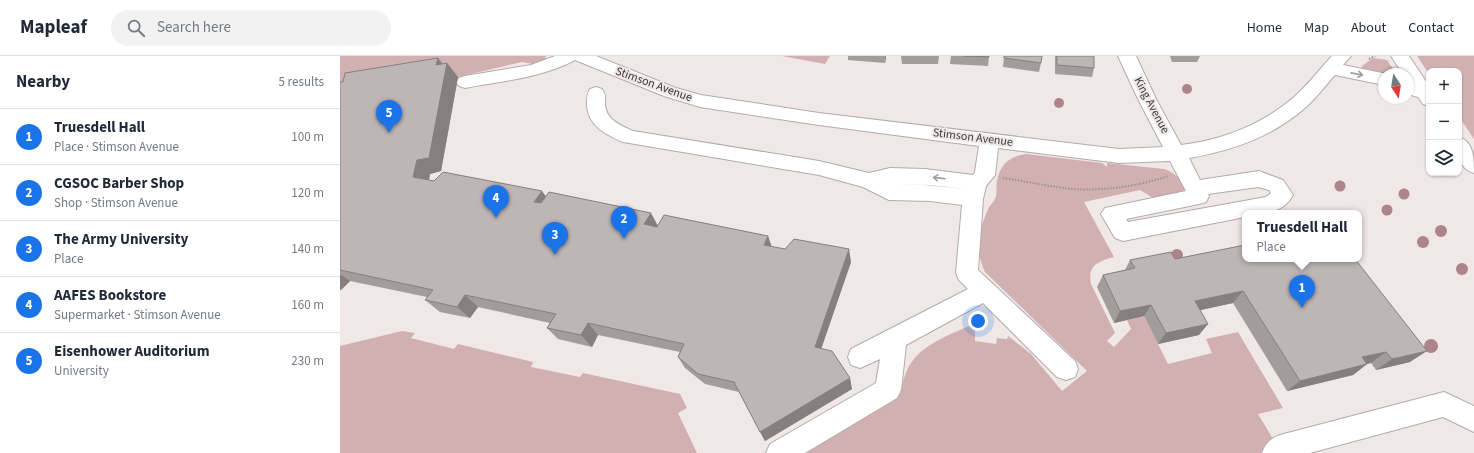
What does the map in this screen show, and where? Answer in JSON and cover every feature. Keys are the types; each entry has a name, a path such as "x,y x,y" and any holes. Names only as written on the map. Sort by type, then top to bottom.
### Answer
{"street":[{"path":"465,82 542,68 557,63 569,56"},
{"name":"Stimson Avenue","path":"580,56 670,92 700,101 822,119 1119,156 1148,157 1176,154 1225,142 1269,125 1299,103 1336,60"},
{"name":"King Avenue","path":"1127,56 1147,99 1195,188"},
{"path":"1400,56 1420,93"},
{"path":"1336,60 1378,77"},
{"path":"596,93 596,112 603,123 617,132 630,137 826,169 869,181 890,176 925,177 975,191"},
{"path":"990,139 984,175 975,191 967,273 1066,369"},
{"path":"1462,148 1474,166"},
{"path":"1259,179 1276,185 1283,195 1272,204 1123,232 1112,214 1199,196 1195,188 1259,179"},
{"path":"860,357 985,291"},
{"path":"779,453 888,390 894,339"},
{"path":"1275,453 1280,448 1444,404 1474,419"}],"shaded area":[{"path":"340,56 546,56 545,59 549,59 538,65 522,62 458,77 340,99"},
{"path":"782,56 830,56 825,64"},
{"path":"1417,56 1474,56 1474,139 1462,121 1462,68 1426,68 1426,70"},
{"path":"1373,58 1387,60 1393,68 1378,68 1378,72 1362,68 1362,66"},
{"path":"1026,154 1102,163 1107,167 1107,163 1164,169 1175,174 1183,183 1184,190 1180,194 1155,199 1140,190 1084,202 1114,257 1099,262 1095,265 1091,272 1090,278 1091,284 1115,333 1107,341 1114,347 1131,329 1127,320 1144,316 1168,364 1212,353 1206,339 1238,332 1283,408 1258,414 1273,439 1265,453 806,453 899,396 908,367 919,353 932,344 969,326 975,329 975,341 996,344 997,338 1007,339 1008,336 1031,354 1062,391 1087,371 985,272 979,255 978,247 980,233 988,209 995,198 998,175 1003,166 1011,159"},
{"path":"402,331 415,333 411,338 454,349 458,344 533,362 531,367 580,377 583,373 680,394 687,408 678,413 697,453 340,453 340,346"}],"building":[{"path":"963,56 989,56 989,57"},
{"path":"1004,56 1042,56 1041,63 1004,58"},
{"path":"1057,56 1094,56 1094,68 1057,65"},
{"path":"438,58 436,65 447,63 429,158 417,160 413,177 434,181 443,172 542,191 534,202 541,203 549,192 651,213 644,224 657,227 664,215 768,236 764,245 785,249 794,239 849,249 815,347 832,351 850,378 760,432 734,382 698,374 678,357 684,344 588,323 581,335 547,328 556,314 465,295 457,307 425,300 433,290 340,270 340,82 343,82 345,73"},
{"path":"1242,246 1242,262 1357,262 1427,351 1392,359 1386,352 1362,357 1367,364 1300,381 1243,291 1195,301 1208,324 1166,333 1151,305 1120,311 1103,275 1135,268 1130,260 1171,252 1175,259"}],"place":[{"name":"Eisenhower Auditorium","path":"389,133"},
{"name":"AAFES Bookstore","path":"496,218"},
{"name":"CGSOC Barber Shop","path":"624,239"},
{"name":"The Army University","path":"555,255"},
{"name":"Truesdell Hall","path":"1302,308"}]}
